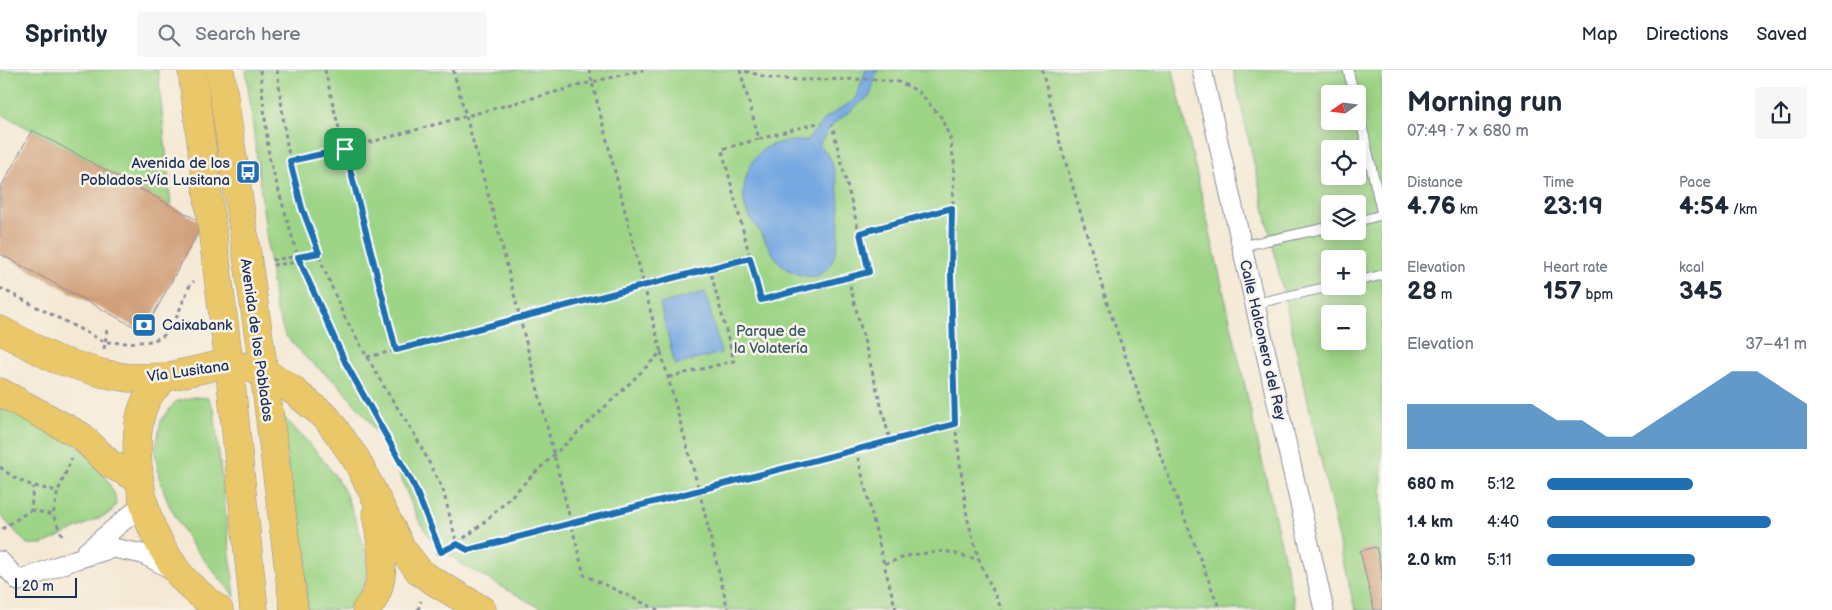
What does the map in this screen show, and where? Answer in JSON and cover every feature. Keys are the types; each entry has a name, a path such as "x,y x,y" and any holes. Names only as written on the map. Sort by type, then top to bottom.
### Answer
{"main road":[{"name":"Avenida de los Poblados","path":"192,70 229,363 254,610"},
{"name":"Avenida de los Poblados","path":"220,70 264,372 294,610"},
{"name":"Vía Lusitana","path":"0,330 55,359 101,373 129,378 166,377 229,363 264,372 290,388 327,418 356,459 402,549 419,571 482,610"},
{"path":"166,377 147,398 139,421 141,488 152,528 178,572 193,588 219,610"},
{"path":"0,392 81,436 110,464 141,488"},
{"path":"366,610 373,602 379,590 382,573 379,533 371,490"}],"street":[{"name":"Calle Halconero del Rey","path":"1202,70 1324,610"},
{"path":"74,560 98,544 134,512 141,488"},
{"path":"0,562 19,581 74,560 113,548 143,554 178,572"}],"lane":[{"path":"1348,70 1352,85"},
{"path":"1363,130 1382,215 1366,218"},
{"path":"1242,246 1321,228"},
{"path":"1366,279 1382,276"},
{"path":"1254,304 1321,289"}],"path":[{"path":"260,70 269,157 298,257 345,362 415,488 441,552"},
{"path":"277,70 286,139 302,208 344,316 415,435 443,490 457,544 468,550 570,522 955,424"},
{"path":"325,70 396,350"},
{"path":"453,70 498,230 584,575 658,610"},
{"path":"589,70 661,352 699,490 728,610"},
{"path":"290,161 345,149 643,70"},
{"path":"741,70 770,78 801,80 875,79 899,82 918,91 941,117 950,138 954,162 951,275 955,424 961,480 967,516 979,560 1002,610"},
{"path":"741,70 759,139"},
{"path":"1042,70 1060,143 1107,303 1156,444 1220,610"},
{"path":"821,122 722,149 761,300 869,272 832,125"},
{"path":"860,233 952,208"},
{"path":"263,261 319,253"},
{"path":"367,357 750,258"},
{"path":"268,266 300,262"},
{"path":"669,378 734,361 710,269"},
{"path":"0,288 105,342 152,341 163,336 172,328 190,285 199,276"},
{"path":"848,278 890,440"},
{"path":"103,351 107,330"},
{"path":"436,554 457,544 499,509 616,398 661,352"},
{"path":"856,450 896,610"},
{"path":"62,535 53,515 58,491 74,453"},
{"path":"0,467 20,481 33,487 58,491"},
{"path":"2,530 30,510 33,487"},
{"path":"30,510 53,515"},
{"path":"884,564 911,556 945,551 979,560"}],"green space":[{"path":"0,70 158,70 171,206 0,113"},
{"name":"Parque de la Volatería","path":"246,70 1173,70 1296,610 544,610 461,564 431,540 417,517 397,469 370,422 338,384 306,358 285,335 275,306"},
{"path":"1233,70 1382,70 1382,610 1355,610"},
{"path":"194,397 208,398 214,410 235,597 191,544 169,505 159,477 155,451 161,421 175,402"},
{"path":"0,401 86,451 104,474 115,495 116,504 110,513 43,544 27,544 0,515"},
{"path":"281,414 314,449 336,477 345,494 364,546 367,563 363,590 356,602 346,609 308,610"}],"water":[{"path":"866,70 877,70 870,96 832,125 819,145 829,156 832,163 837,187 839,229 833,260 821,274 812,276 801,275 783,266 778,261 748,214 744,202 747,174 756,157 769,146 778,143 807,140 826,118 856,99"},
{"path":"705,292 721,353 675,365 660,304"}],"building":[{"path":"32,130 203,223 144,332 0,254 0,189"},
{"path":"1376,547 1382,572 1382,610 1374,610 1360,551"}],"place":[{"name":"Avenida de los Poblados-Vía Lusitana","path":"248,172"},
{"name":"Caixabank","path":"144,325"}],"route":[{"path":"345,149 396,350 750,258 761,300 848,278 869,272 860,233 952,208 951,275 955,424 570,522 468,550 457,544 441,552 415,488 345,362 298,257 319,253 302,208 290,161 345,149"}]}
